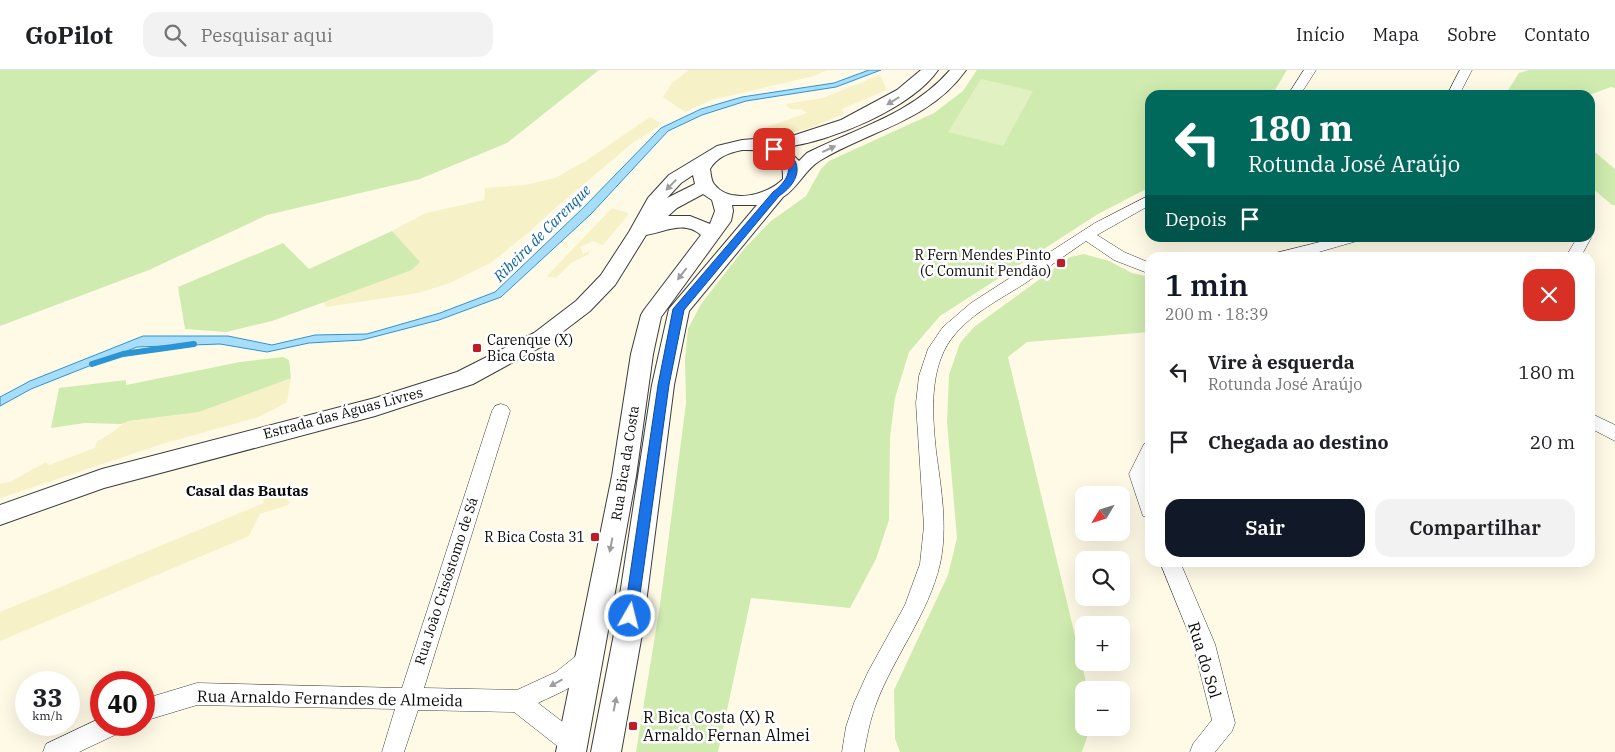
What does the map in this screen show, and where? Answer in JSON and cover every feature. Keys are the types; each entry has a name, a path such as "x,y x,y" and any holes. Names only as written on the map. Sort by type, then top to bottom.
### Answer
{"street":[{"path":"638,233 654,202 675,179 710,156 727,148 748,144 797,140 852,120 888,104 904,94 922,80 930,70"},
{"path":"710,156 703,163 700,171 701,179 712,191 733,200 763,199 784,187 803,165 813,157 918,108 942,90 958,70"},
{"path":"1297,90 1310,70"},
{"path":"1456,90 1466,70"},
{"path":"748,144 768,147 784,154 791,162 793,170 784,187"},
{"name":"Rua Bica da Costa","path":"606,752 628,634 663,385 679,309 784,187"},
{"path":"638,233 671,204 712,191"},
{"name":"Rua Bica da Costa","path":"572,748 624,476 642,354 651,315 722,221 724,211 712,191"},
{"path":"853,752 859,715 915,604 929,566 934,528 925,394 930,362 941,341 960,319 1100,225 1145,202"},
{"path":"638,233 660,223 676,220 705,227 712,235"},
{"name":"Estrada das Águas Livres","path":"0,515 102,479 376,407 465,378 541,338 583,306 608,280 638,233"},
{"path":"1087,235 1119,256 1145,267"},
{"path":"1300,252 1337,242"},
{"name":"Rua João Crisóstomo de Sá","path":"393,752 408,699 501,411"},
{"path":"1595,423 1615,434"},
{"path":"1145,459 1138,474 1145,495"},
{"name":"Rua do Sol","path":"1172,567 1204,644 1224,723 1200,752"},
{"name":"Rua Arnaldo Fernandes de Almeida","path":"155,707 197,694 518,701 564,679 589,659"},
{"path":"518,701 572,748"},
{"path":"54,752 90,735"}],"shaded area":[{"path":"689,70 827,70 814,76 711,100 685,112 663,97 672,83"},
{"path":"880,75 887,90 844,108 842,110 844,114 810,128 792,132 764,128 807,113 801,109 790,109 787,104 823,98"},
{"path":"650,117 662,124 635,141 492,262 450,283 418,293 326,307 324,302 412,270 420,262 392,231 426,213 484,200 485,188 525,185 555,178 584,162"},
{"path":"612,208 628,213 628,215 604,244 593,241 580,247 583,254 589,251 589,254 571,263 556,278 547,276"},
{"path":"291,378 287,402 259,417 162,444 0,498 0,484 10,482 46,462 49,465 95,448 97,441 112,433 125,422 199,412"},
{"path":"277,493 290,502 288,505 260,514 249,536 0,641 0,612 264,503 263,500"}],"green space":[{"path":"0,70 599,70 507,143 420,179 267,215 149,270 0,326"},
{"path":"977,70 1287,70 1275,90 1145,90 1145,190 1098,214 940,316 909,352 895,398 890,437 889,520 876,559 850,608 751,598 718,752 636,752 660,605 686,403 685,360 688,329 701,304 744,249 771,221 806,196 821,169 829,161 934,113 963,91"},
{"path":"1529,70 1615,70 1615,88 1611,87 1595,93 1595,90 1508,90 1519,73"},
{"path":"981,79 1033,91 1003,146 948,132"},
{"path":"1595,152 1615,169 1615,205 1612,205 1595,190"},
{"path":"392,231 420,262 412,270 272,321 226,332 185,329 178,287 283,243 309,269"},
{"path":"1084,254 1109,261 1132,273 1145,276 1145,332 1027,342 1008,357 1075,636 1075,671 1083,671 1086,681 1075,681 1075,736 1087,736 1082,752 900,752 895,739 894,690 948,575 957,538 947,422 949,375 960,343 974,327 1070,257"},
{"path":"283,357 289,360 291,378 199,412 129,421 121,424 85,423 51,428 59,388 126,380 126,385 240,362"}],"water":[{"path":"869,70 881,70 836,87 746,101 702,115 668,131 591,214 501,297 439,320 362,340 309,343 267,352 220,344 137,347 31,389 0,406 0,397 30,381 143,336 228,336 272,345 315,335 367,334 440,313 495,292 582,209 661,128 701,109 742,97 834,83"}],"waterway":[{"name":"Ribeira de Carenque","path":"92,364 123,354 194,344"}],"place":[{"name":"R Fern Mendes Pinto (C Comunit Pendão)","path":"1061,263"},
{"name":"Carenque (X) Bica Costa","path":"477,348"},
{"name":"R Bica Costa 31","path":"595,537"},
{"name":"R Bica Costa (X) R Arnaldo Fernan Almei","path":"633,726"}],"district":[{"name":"Casal das Bautas","path":"247,490"}],"route":[{"path":"630,616 663,385 679,309 776,194 786,187 792,179 793,170 791,162 784,154 774,149"}]}
